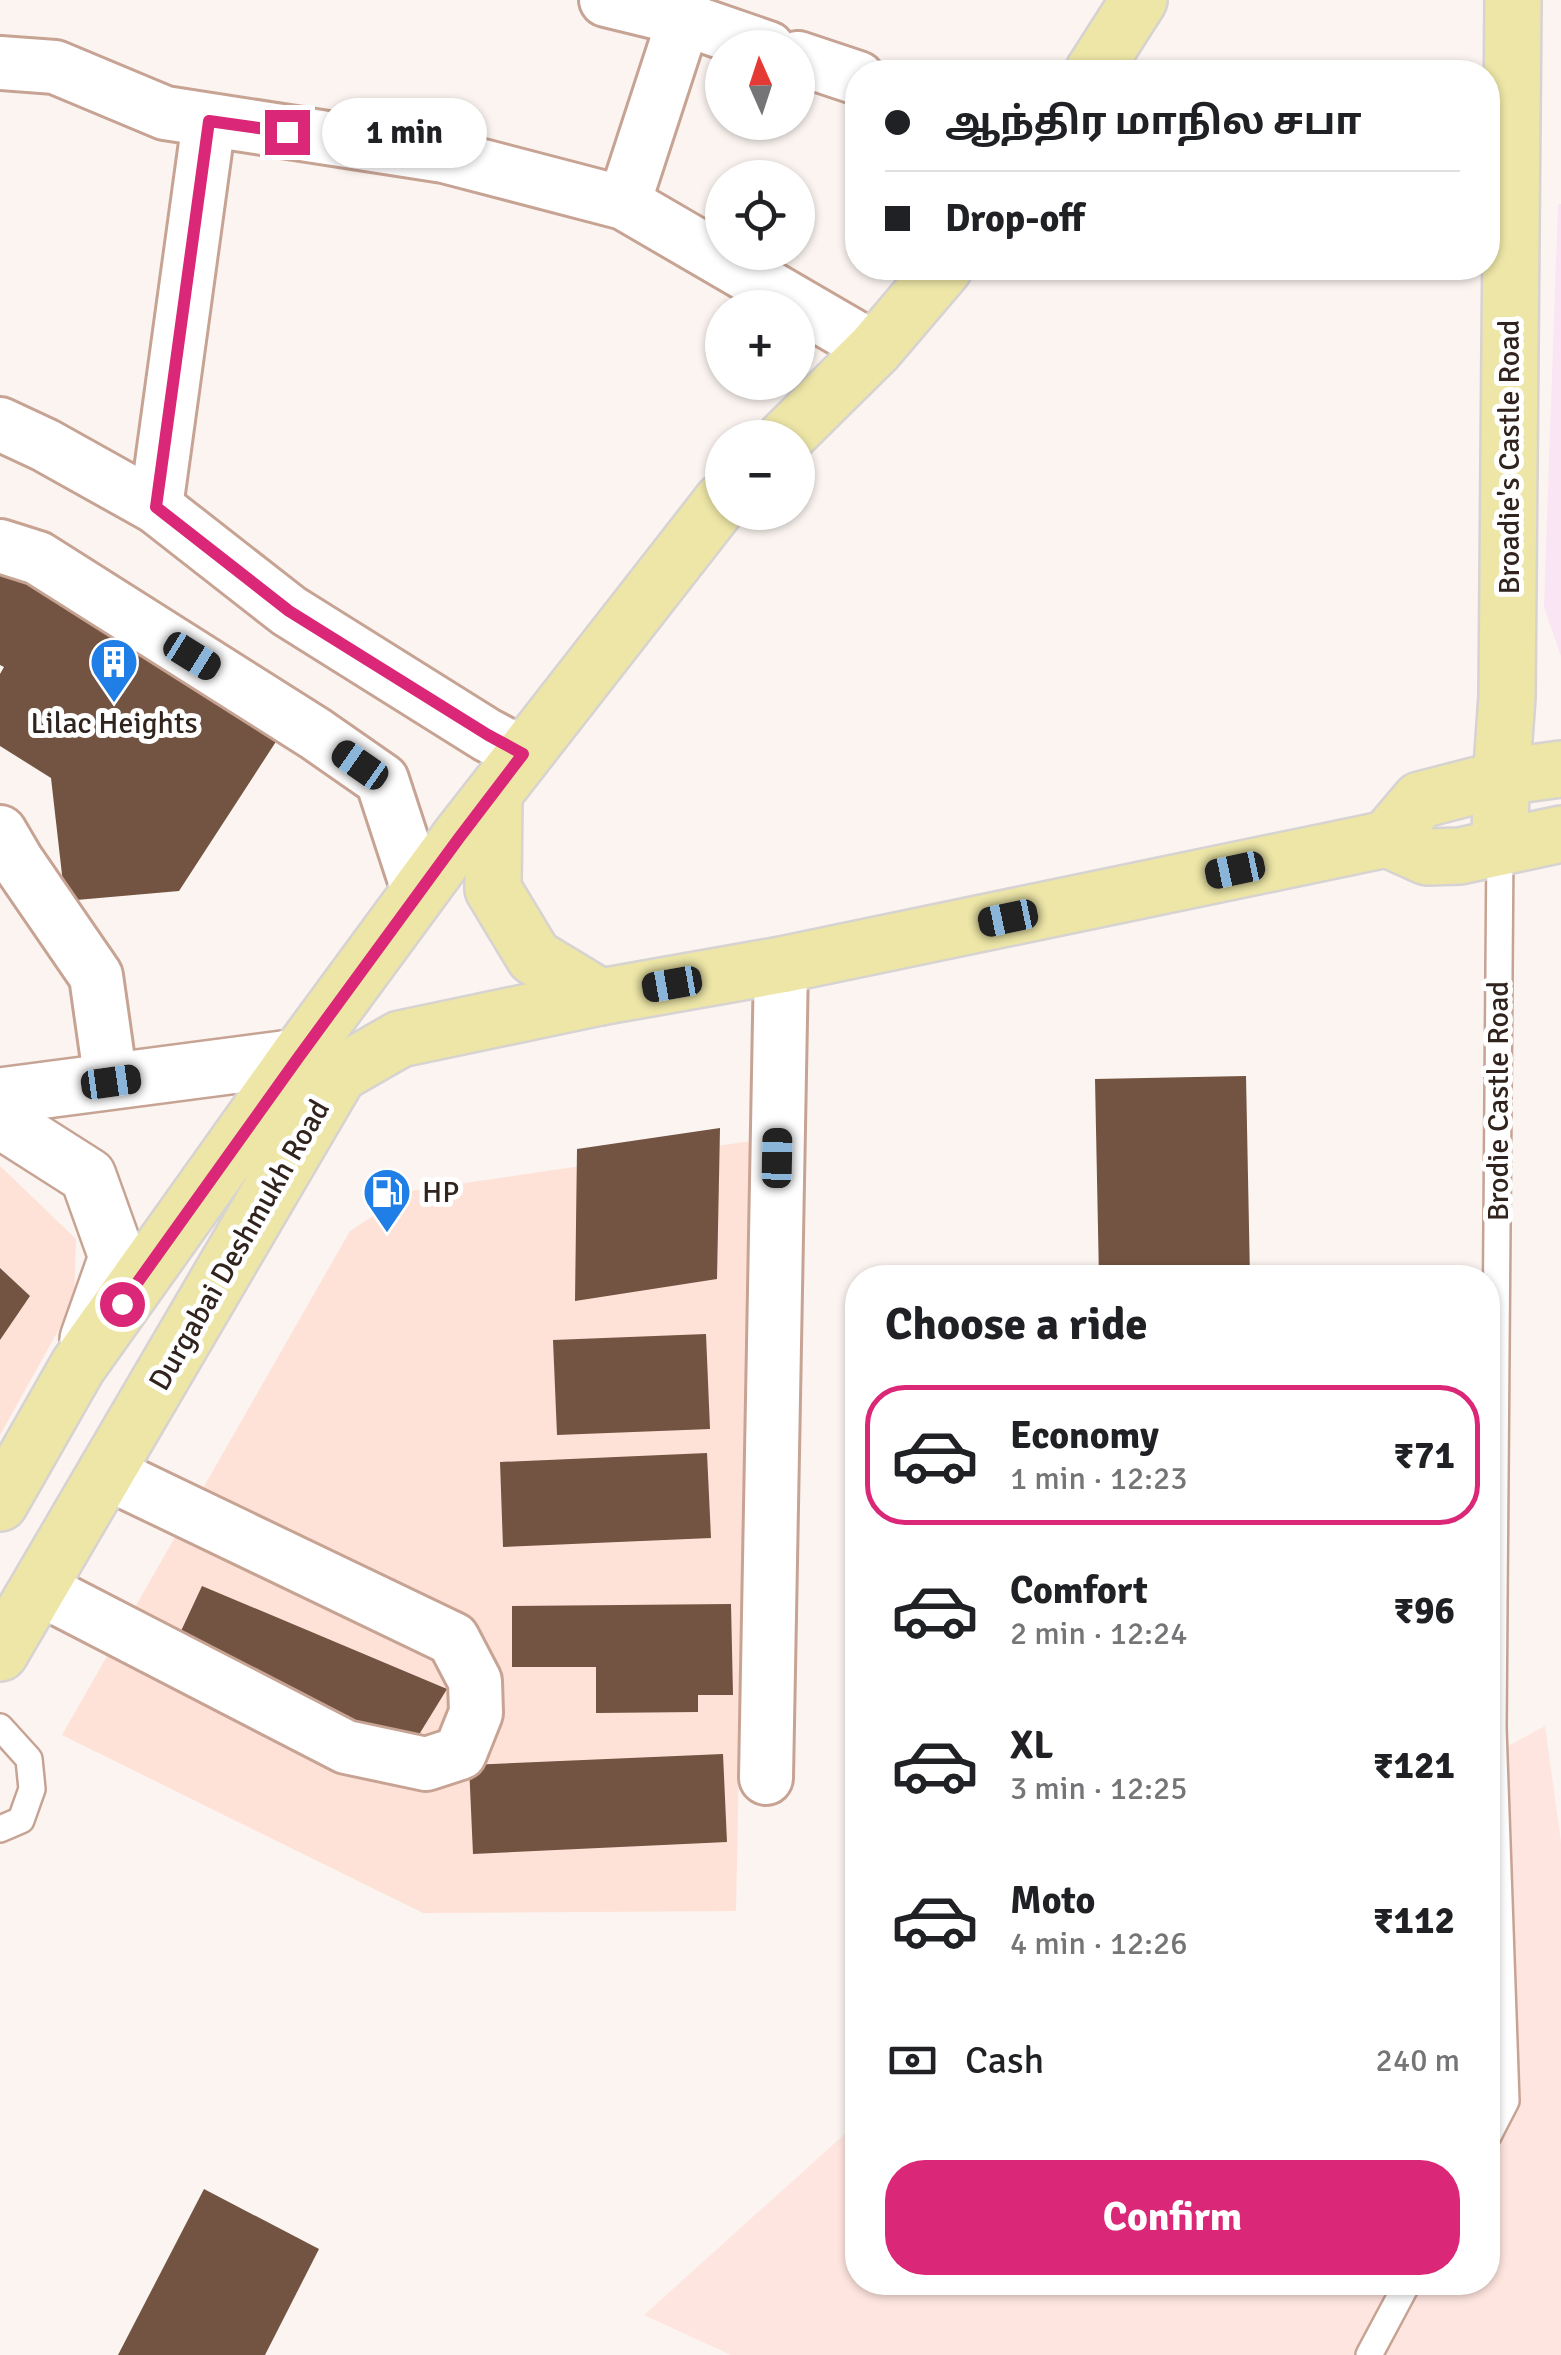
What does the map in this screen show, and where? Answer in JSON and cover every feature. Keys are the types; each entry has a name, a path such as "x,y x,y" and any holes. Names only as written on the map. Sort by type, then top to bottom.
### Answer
{"main road":[{"path":"1101,60 1140,0"},
{"name":"Broadie's Castle Road","path":"1501,781 1507,697 1513,0"},
{"path":"803,420 875,349 934,280"},
{"name":"Durgabai Deshmukh Road","path":"0,1503 78,1366 298,1058 508,774 705,523"},
{"path":"1561,769 1517,775 1420,800 1387,839 1427,857 1460,856 1561,834"},
{"path":"508,774 492,890 534,957 600,997"},
{"name":"Brodie Castle Road","path":"1500,846 1501,781"},
{"name":"Durgabai Deshmukh Road","path":"0,1653 338,1074 400,1038 781,965 1387,839"}],"street":[{"path":"606,0 716,30"},
{"path":"624,204 684,19"},
{"path":"0,63 56,67 164,113 444,156 624,204 875,349"},
{"path":"815,64 845,74"},
{"path":"156,507 209,121"},
{"path":"0,424 45,444 156,507 289,611 488,735 508,774"},
{"path":"0,546 38,558 382,780 419,892"},
{"path":"0,832 96,976 111,1082"},
{"path":"766,1778 781,965"},
{"path":"0,1096 298,1058"},
{"path":"0,1120 88,1176 117,1256 78,1366"},
{"path":"38,1588 346,1747 426,1764 460,1753 476,1713 475,1681 452,1638 106,1472"}],"lane":[{"name":"Brodie Castle Road","path":"1497,1265 1500,846"},
{"path":"0,1727 28,1759 32,1789 21,1820 0,1830"},
{"name":"Brodie Castle Road","path":"1500,1914 1506,2101 1500,2113"},
{"path":"1369,2355 1401,2295"}],"shaded area":[{"path":"1561,204 1561,656 1544,607"},
{"path":"751,1141 736,1911 423,1913 62,1735 350,1231 411,1191"},
{"path":"0,1166 76,1239 74,1302 0,1435"},
{"path":"1545,1726 1561,1842 1561,2355 731,2355 644,2315 845,2134 845,2295 1500,2295 1500,1750"}],"building":[{"name":"Lilac Heights","path":"0,566 279,737 179,891 65,901 51,778 0,746 0,674 4,667 0,665"},
{"path":"1246,1076 1250,1265 1099,1265 1095,1079"},
{"path":"720,1128 717,1279 575,1301 577,1149"},
{"path":"0,1268 30,1296 0,1340"},
{"path":"706,1334 710,1429 557,1435 553,1340"},
{"path":"707,1453 711,1538 503,1547 500,1462"},
{"path":"202,1586 447,1689 412,1746 174,1646"},
{"path":"731,1604 733,1695 698,1695 698,1712 596,1713 596,1667 512,1667 512,1606"},
{"path":"723,1754 727,1842 473,1854 469,1765"},
{"path":"204,2189 319,2249 265,2355 118,2355"}],"place":[{"name":"Lilac Heights","path":"114,704"},
{"name":"HP","path":"387,1234"}],"route":[{"path":"122,1304 523,754 289,611 156,507 209,121 287,132"}]}
